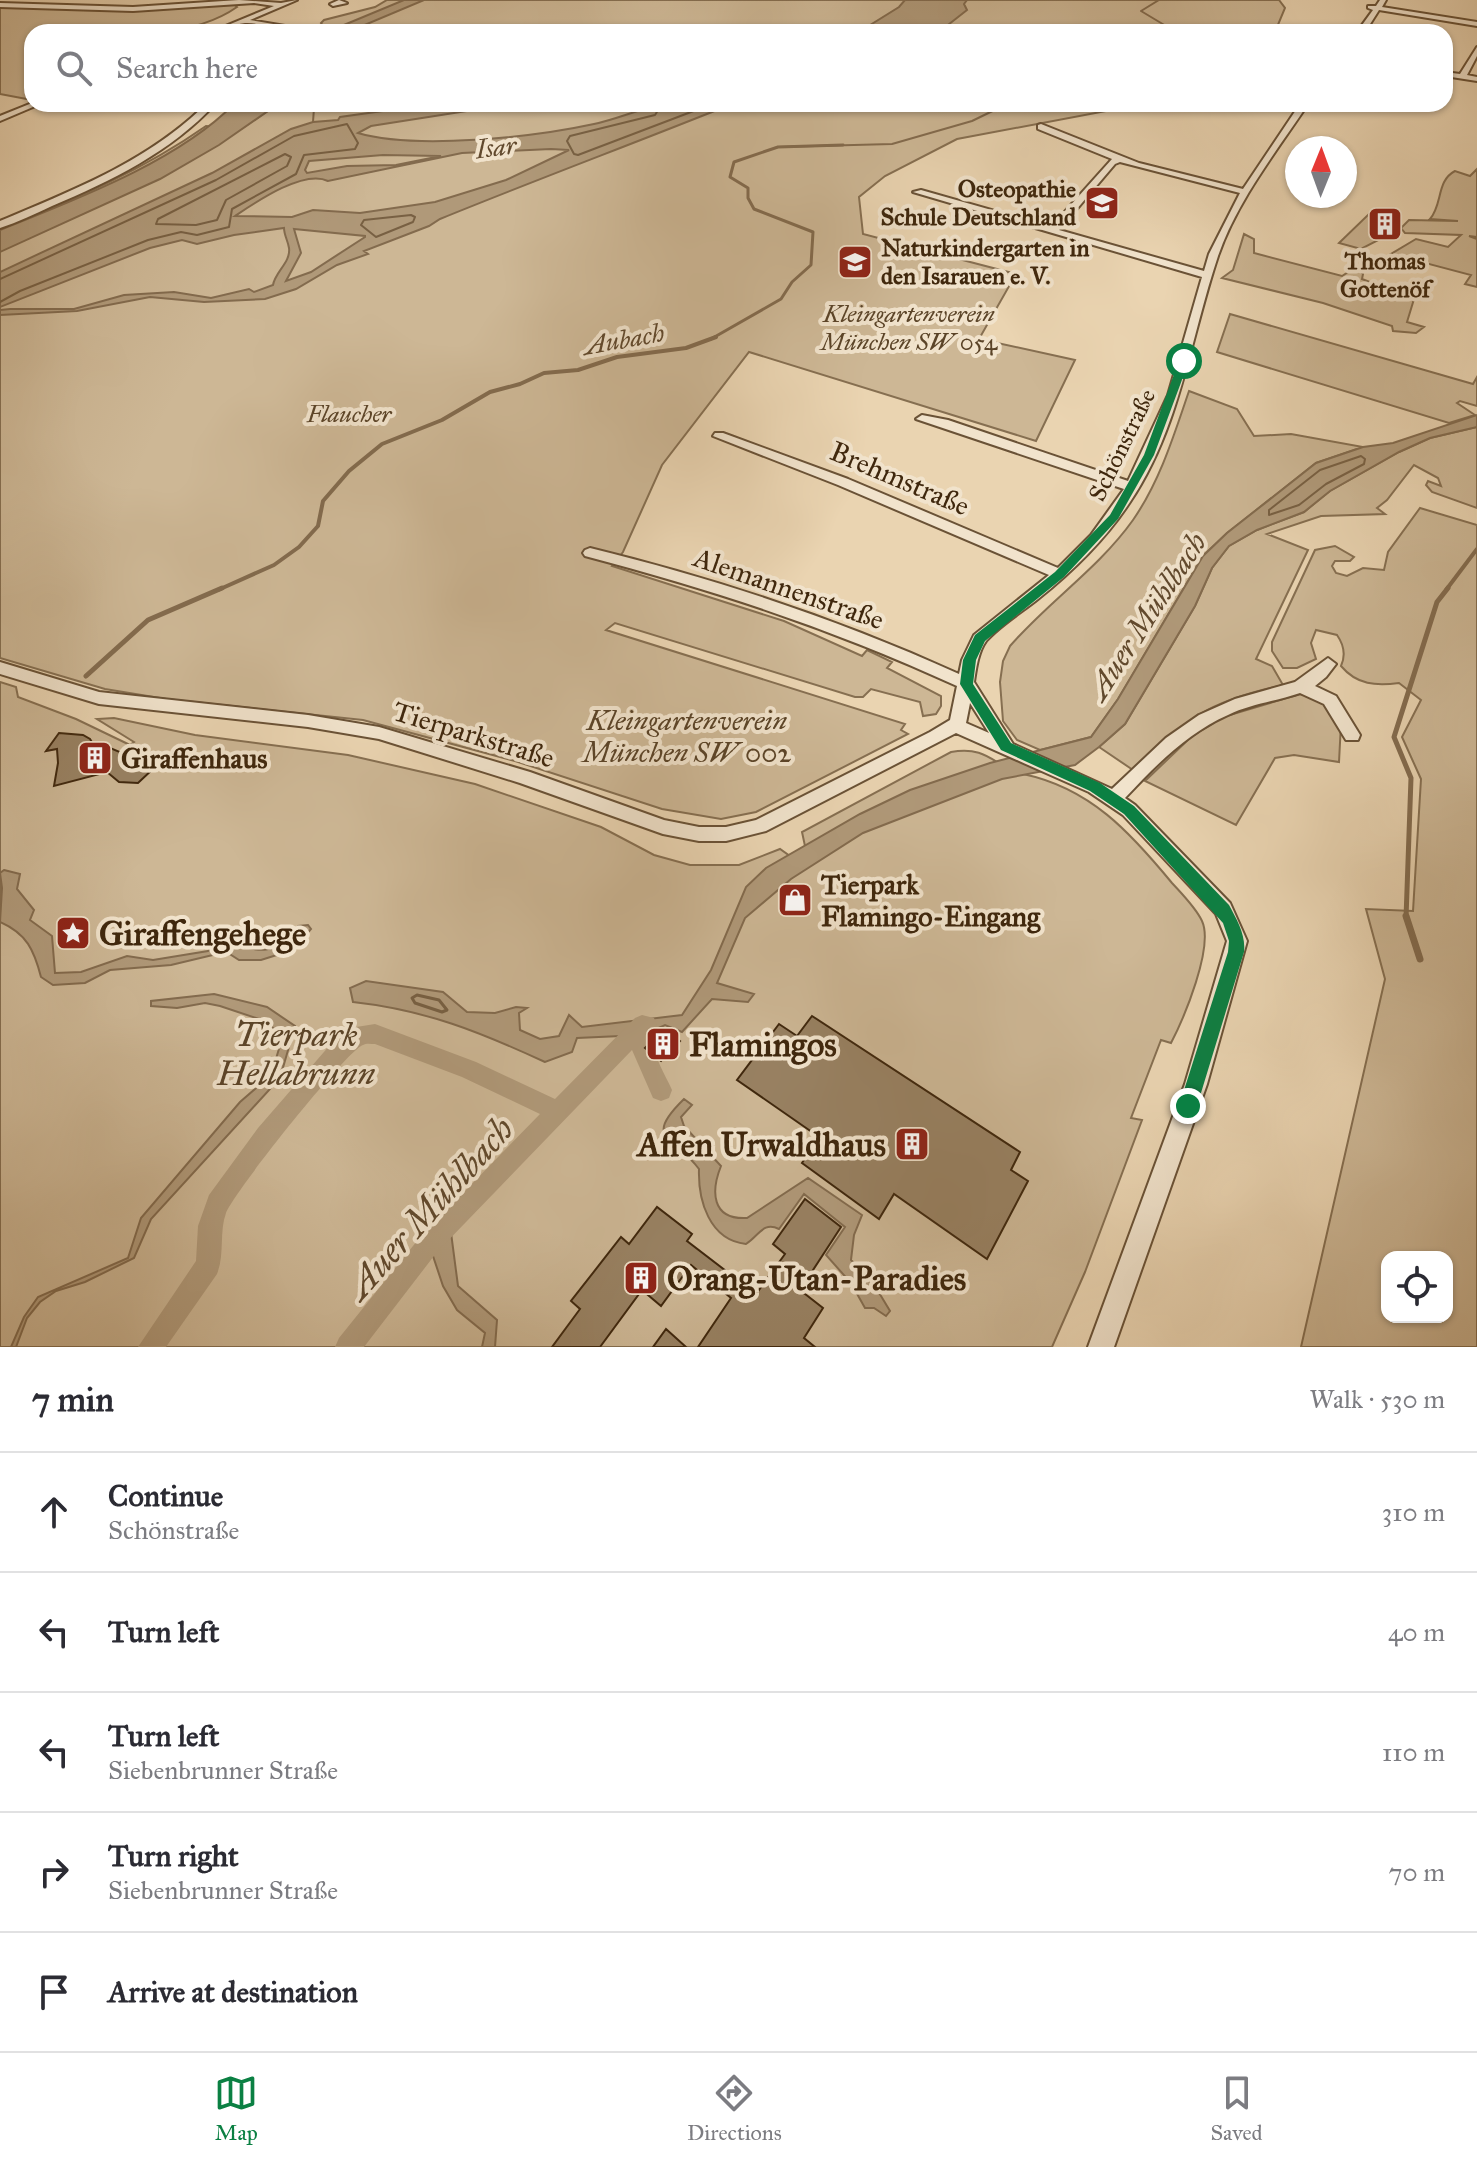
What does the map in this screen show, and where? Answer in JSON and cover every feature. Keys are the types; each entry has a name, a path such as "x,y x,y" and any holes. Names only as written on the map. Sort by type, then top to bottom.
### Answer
{"street":[{"path":"25,5 38,0"},
{"path":"133,9 143,0"},
{"path":"235,24 294,0"},
{"path":"321,0 335,3"},
{"path":"1359,24 1374,5 1383,0"},
{"path":"0,5 133,9 247,1 282,5"},
{"path":"1374,5 1477,24"},
{"path":"1365,24 1374,5"},
{"path":"242,21 258,24"},
{"path":"1462,77 1477,49"},
{"path":"1453,75 1477,79"},
{"path":"0,119 24,109"},
{"path":"0,225 134,164 161,147 202,112"},
{"name":"Schönstraße","path":"954,725 960,719 970,660 979,639 1060,574 1114,517 1132,487 1174,395 1205,275 1245,192 1299,112"},
{"path":"1041,127 1119,159 1245,192"},
{"path":"1054,230 1112,162 1119,159"},
{"path":"918,192 1205,275"},
{"path":"922,419 944,423 1132,487"},
{"name":"Brehmstraße","path":"719,436 843,482 1060,574"},
{"name":"Alemannenstraße","path":"590,553 702,583 797,614 967,684"},
{"path":"1114,798 1156,755 1218,712 1303,687 1328,664"},
{"name":"Tierparkstraße","path":"0,668 99,698 295,720 379,733 524,777 663,827 699,834 726,834 760,826 954,725"},
{"path":"967,684 1013,750"},
{"path":"1303,687 1330,700 1352,735"},
{"path":"954,725 1062,771 1114,798 1163,844 1223,909 1237,941 1196,1084 1101,1347"}],"green space":[{"path":"387,0 1279,0 1285,8 1278,24 321,23 375,7"},
{"path":"234,4 237,7 200,24 24,24 24,98 0,94 0,6 136,10"},
{"name":"Flaucher","path":"266,112 1100,112 957,139 885,176 859,197 863,234 1016,274 979,339 1075,360 1036,441 749,352 662,465 623,552 612,566 784,621 862,656 867,650 892,662 887,668 941,696 941,706 936,714 923,716 920,702 871,689 863,697 855,697 615,623 606,630 905,724 901,730 908,734 756,812 721,819 662,809 515,761 363,720 166,699 105,689 0,658 0,230 132,171 206,126 241,129"},
{"path":"1477,169 1477,237 1469,236 1477,239 1477,287 1465,284 1471,275 1391,254 1416,239 1448,247 1461,235 1405,233 1401,228 1409,220 1458,221 1430,219 1449,175 1455,171 1470,176"},
{"path":"1370,213 1398,219 1388,235 1361,249 1339,243"},
{"path":"1244,234 1254,239 1254,253 1342,276 1356,267 1363,274 1362,279 1414,299 1407,322 1424,327 1416,333 1393,331 1392,326 1323,303 1222,278 1233,270"},
{"path":"1230,314 1473,384 1477,377 1477,406 1460,401 1457,403 1475,415 1449,423 1217,352"},
{"path":"1189,391 1237,409 1254,436 1291,434 1363,447 1316,463 1227,533 1203,556 1118,699 1091,737 1040,750 1017,740 1003,721 1000,682 1003,661 1010,646 1105,554 1133,520 1159,474"},
{"path":"1477,427 1477,508 1432,492 1426,485 1428,481 1441,486 1438,478 1414,465 1377,508 1385,514 1321,516 1267,534 1308,550 1256,659 1272,666 1283,685 1236,698 1200,714 1184,724 1133,770 1099,747 1125,724 1195,606 1212,568 1229,546 1257,530 1304,512 1330,491 1399,452 1430,438"},
{"path":"1420,508 1477,525 1477,1347 1301,1347 1385,979 1366,909 1413,911 1421,779 1402,737 1421,700 1399,683 1367,683 1347,672 1341,666 1344,650 1337,635 1316,630 1311,643 1316,659 1297,668 1283,668 1272,651 1272,642 1315,550 1335,546 1354,557 1350,561 1335,561 1332,566 1336,573 1347,576 1363,568 1384,570 1388,552"},
{"name":"Tierpark Hellabrunn","path":"0,682 16,687 18,697 76,719 130,745 134,742 97,719 114,718 195,735 348,755 475,784 601,827 654,855 690,865 739,865 780,849 790,856 805,846 802,832 951,752 983,754 1013,771 1047,781 1089,801 1140,846 1193,906 1202,921 1204,948 1183,1017 1171,1043 1161,1040 1131,1118 1142,1120 1085,1272 1052,1347 0,1347"},
{"path":"1300,694 1318,700 1341,723 1339,762 1294,755 1275,758 1236,825 1145,781 1191,737 1223,717"}],"water":[{"path":"404,0 424,0 367,24 346,24"},
{"path":"905,0 967,0 964,4 967,10 949,24 872,24"},
{"path":"225,112 266,112 219,145 160,179 0,252 0,230 123,178 211,125"},
{"name":"Isar","path":"376,112 461,112 371,126 358,133 411,141 442,141 569,129 634,112 712,112 440,219 364,251 368,254 337,265 296,289 265,299 204,302 150,297 77,311 0,315 0,310 10,309 74,309 124,295 174,292 211,298 249,289 254,292 273,285 289,253 284,228 197,244 182,240 150,248 0,307 0,272 212,173 291,129 313,122 338,120 340,117","holes":["569,150 506,180 435,202 360,213 313,210 292,217 235,216 280,189 306,179 328,181 462,153","383,155 441,156 396,165 347,166 307,173 305,170 309,161","294,229 365,236 365,237 311,272 286,281 301,253"]},
{"path":"1477,415 1477,427 1430,438 1399,452 1330,491 1304,512 1257,530 1229,546 1212,568 1195,606 1125,724 1075,765 1002,779 863,833 791,879 745,918 717,983 754,994 748,1002 712,999 682,1032 665,1025 643,1035 577,1038 572,1052 545,1062 452,1024 405,1011 353,1002 350,988 366,981 443,992 467,1012 495,1013 516,1007 527,1008 519,1013 520,1030 540,1039 559,1036 569,1015 582,1027 682,1015 711,970 746,887 766,868 860,814 910,790 990,763 1091,737 1118,699 1203,556 1227,533 1316,463 1363,447 1393,443"},
{"path":"4,870 20,874 17,889 34,910 30,920 52,936 55,973 81,972 127,956 153,960 208,951 224,941 266,950 282,943 298,926 308,925 311,929 301,941 283,953 261,960 239,960 228,953 217,954 171,965 110,970 85,983 53,985 41,977 32,951 23,938 0,922 0,873"},
{"path":"214,994 267,1007 295,1026 280,1078 151,1219 134,1258 85,1282 56,1291 40,1302 27,1318 16,1347 11,1347 24,1317 38,1297 128,1258 141,1218 240,1102 271,1075 282,1039 268,1022 205,1003 177,1008 151,1006 151,1001"},
{"path":"684,1099 692,1105 681,1117 684,1126 721,1166 715,1194 720,1209 726,1214 747,1218 808,1178 862,1215 854,1235 851,1260 872,1281 890,1311 886,1316 874,1308 865,1308 851,1283 826,1255 845,1227 804,1194 779,1229 765,1228 746,1244 733,1241 715,1227 704,1205 699,1169 666,1137 664,1130 665,1122"},
{"path":"450,1225 458,1286 497,1320 495,1347 482,1347 485,1333 457,1310 443,1286 429,1244"}],"building":[{"name":"Giraffenhaus","path":"59,733 83,735 90,739 98,752 108,747 155,767 138,783 119,782 107,772 54,786 57,749 46,751"},
{"name":"Affen Urwaldhaus","path":"812,1016 1020,1152 1011,1170 1028,1181 987,1259 894,1194 879,1219 802,1163 819,1137 737,1080 779,1024 797,1036"},
{"name":"Flamingos","path":"665,1028 680,1041 661,1061 645,1048"},
{"name":"Orang-Utan-Paradies","path":"805,1199 841,1227 800,1290 823,1308 804,1338 815,1347 698,1347 731,1298 691,1265 661,1306 642,1290 600,1347 552,1347 580,1309 571,1301 621,1237 629,1244 657,1207 692,1234 687,1241 756,1294 785,1254 773,1244"},
{"name":"Orang-Utan-Paradies","path":"666,1329 686,1347 653,1347"}],"waterway":[{"name":"Aubach","path":"1159,0 1141,11 1163,24"},
{"path":"313,122 314,112"},
{"name":"Aubach","path":"784,147 892,144 972,121 991,112"},
{"name":"Aubach","path":"784,147 843,145"},
{"name":"Aubach","path":"777,147 784,147"},
{"name":"Aubach","path":"712,339 781,299 792,282 811,265 813,232 754,209 748,198 748,188 730,177 734,162 784,147"},
{"name":"Aubach","path":"712,339 716,337"},
{"name":"Aubach","path":"218,590 274,565 299,547 318,526 323,501 349,471 382,444 442,420 490,392 520,384 544,373 578,370 617,357 686,348 712,339"},
{"path":"1446,590 1477,549"},
{"name":"Aubach","path":"86,676 148,620 222,588"},
{"path":"1406,916 1411,778 1394,737 1437,602 1448,588"},
{"path":"1406,916 1420,959"},
{"name":"Auer Mühlbach","path":"558,1111 642,1025"},
{"name":"Auer Mühlbach","path":"642,1025 647,1025"},
{"path":"642,1025 643,1051 661,1090"},
{"name":"Auer Mühlbach","path":"151,1347 208,1265 210,1226 217,1203 266,1136 338,1052 357,1035 375,1034 468,1069 558,1111"},
{"name":"Auer Mühlbach","path":"348,1347 429,1244 558,1111"}],"place":[{"name":"Osteopathie Schule Deutschland","path":"1102,203"},
{"name":"Thomas Gottenöf","path":"1385,224"},
{"name":"Naturkindergarten in den Isarauen e. V.","path":"855,262"},
{"name":"Giraffenhaus","path":"95,758"},
{"name":"Tierpark Flamingo-Eingang","path":"795,900"},
{"name":"Giraffengehege","path":"73,933"},
{"name":"Flamingos","path":"663,1044"},
{"name":"Affen Urwaldhaus","path":"912,1144"},
{"name":"Orang-Utan-Paradies","path":"641,1278"}],"route":[{"path":"1184,361 1174,395 1149,455 1114,517 1060,574 979,639 971,655 967,684 969,692 1006,747 1114,798 1163,844 1223,909 1230,921 1237,941 1236,952 1188,1106"}],"park label":[{"name":"Kleingartenverein München SW 054","path":"909,328"},
{"name":"Kleingartenverein München SW 002","path":"687,736"}]}
